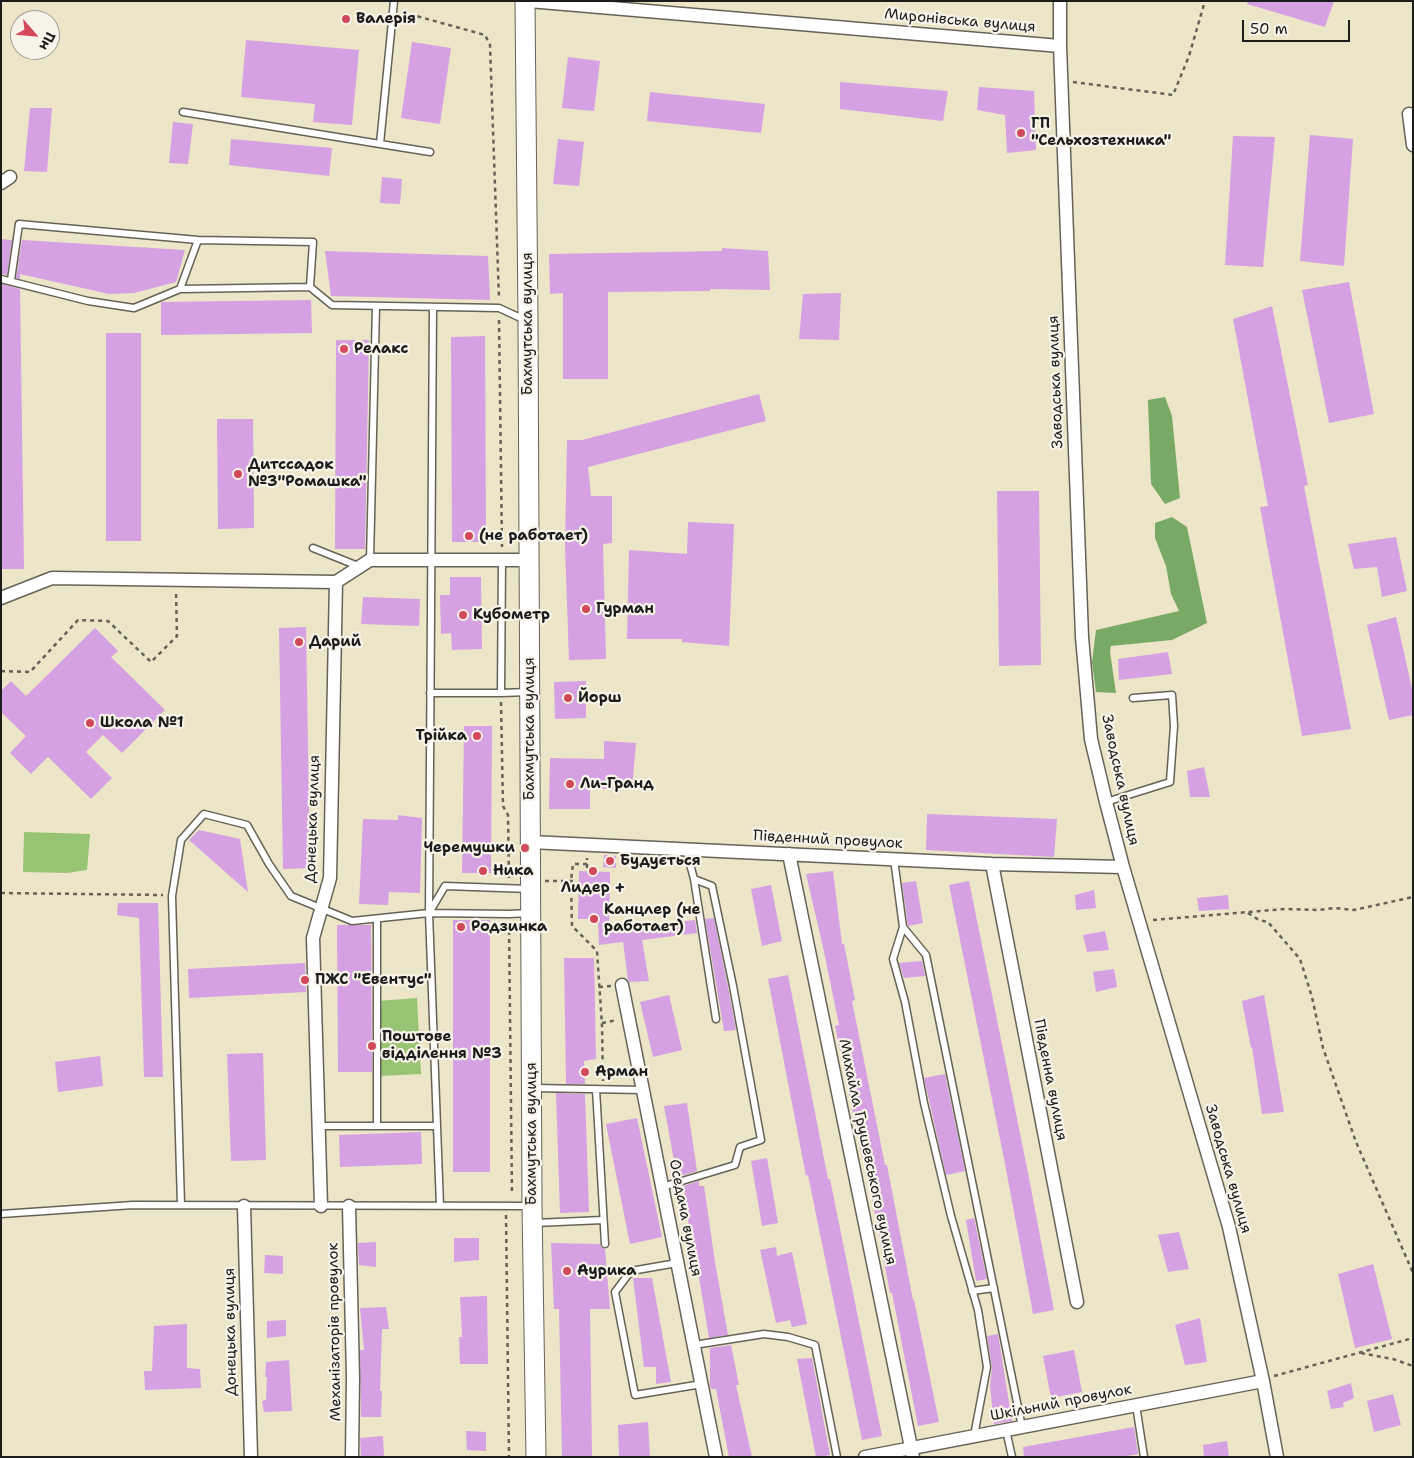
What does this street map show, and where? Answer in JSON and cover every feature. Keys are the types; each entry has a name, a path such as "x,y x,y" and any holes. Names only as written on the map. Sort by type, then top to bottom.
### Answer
{"street":[{"name":"Миронівська вулиця","path":"527,1 1060,46"},
{"name":"Бахмутська вулиця","path":"527,1 532,1214 536,1457"},
{"name":"Заводська вулиця","path":"1060,1 1061,80 1082,637 1091,739 1123,867 1229,1227 1263,1380 1277,1457"},
{"path":"1408,114 1413,145"},
{"path":"1,598 52,578 336,582 364,563 432,560 529,560"},
{"name":"Донецька вулиця","path":"321,1206 314,938 330,878 336,582"},
{"name":"Південний провулок","path":"530,842 992,864 1123,867"},
{"name":"Михайла Грушевського вулиця","path":"790,854 912,1453"},
{"name":"Південна вулиця","path":"992,864 1077,1302"},
{"name":"Оседача вулиця","path":"622,985 716,1457"},
{"name":"Донецька вулиця","path":"244,1206 250,1457"},
{"name":"Механізаторів провулок","path":"349,1206 353,1377 352,1457"},
{"name":"Шкільний провулок","path":"865,1457 912,1453 974,1436 1263,1380"}],"lane":[{"path":"380,144 394,1"},
{"path":"183,112 430,152"},
{"path":"11,280 19,224 198,240 313,242 310,287"},
{"path":"180,289 198,240"},
{"path":"1,278 88,301 134,308 180,289 310,287 332,305 499,308 528,321"},
{"path":"313,548 364,563 376,306"},
{"path":"433,307 428,913 440,1206"},
{"path":"501,693 502,560"},
{"path":"430,693 530,692"},
{"path":"1106,802 1170,782 1174,726 1172,695 1133,698"},
{"path":"181,1205 172,896 181,840 204,814 247,825 269,864 291,896 352,921 428,913 531,913"},
{"path":"686,849 694,879 716,1019"},
{"path":"894,859 903,926 893,959 905,1002 924,1103 951,1216 978,1310 987,1367 974,1436"},
{"path":"662,1187 734,1165 740,1147 761,1140 733,986 712,886 694,879"},
{"path":"428,913 445,886 531,889"},
{"path":"377,918 377,1126"},
{"path":"903,926 926,955 1022,1428"},
{"path":"532,1088 643,1090"},
{"path":"599,1089 605,1244"},
{"path":"319,1126 437,1126"},
{"path":"1,1214 133,1205 509,1206 532,1214 603,1220"},
{"path":"678,1263 631,1271 615,1292 635,1395 702,1384"},
{"path":"972,1291 994,1288"},
{"path":"694,1345 764,1334 788,1337 815,1345 837,1457"},
{"path":"1136,1405 1144,1457"},
{"path":"1006,1430 1012,1457"}],"path":[{"path":"1061,80 1173,95 1189,56 1205,1"},
{"path":"393,10 484,35 490,45 499,308 502,560"},
{"path":"1,671 30,672 78,620 108,621 150,662 177,636 175,580"},
{"path":"501,693 503,806 508,815 509,888"},
{"path":"587,864 573,864 571,881 572,926 597,950 602,1025 599,1089"},
{"path":"1,893 172,896"},
{"path":"1139,921 1285,909 1319,910 1335,908 1354,910 1413,897"},
{"path":"1248,913 1259,920 1268,922 1300,959 1312,997 1324,1048 1356,1142 1413,1273"},
{"path":"509,914 509,1457"},
{"path":"1263,1380 1413,1338"},
{"path":"1360,1352 1393,1359 1413,1366"}],"green space":[{"path":"1165,397 1172,416 1180,498 1165,504 1151,484 1148,400"},
{"path":"1172,517 1187,527 1207,623 1172,640 1111,646 1110,652 1116,693 1096,692 1092,662 1096,630 1179,611 1171,594 1166,566 1155,538 1155,523"},
{"path":"24,832 90,834 87,870 67,873 23,872"},
{"path":"417,998 421,1074 379,1076 378,1001"}],"building":[{"path":"1248,1 1334,1 1325,27 1247,4"},
{"path":"246,40 359,50 352,125 313,122 315,104 241,97"},
{"path":"412,42 451,48 440,124 401,118"},
{"path":"568,57 600,61 594,111 562,108"},
{"path":"840,82 948,91 943,121 840,109"},
{"name":"ГП \"Сельхозтехника\"","path":"979,87 1034,91 1036,150 1007,153 1005,115 977,110"},
{"path":"650,92 765,104 761,133 647,121"},
{"path":"30,108 52,108 47,172 24,171"},
{"path":"173,122 193,124 188,164 169,163"},
{"path":"1310,135 1353,139 1344,266 1300,261"},
{"path":"1233,136 1275,137 1263,267 1225,265"},
{"path":"231,139 332,148 329,176 229,165"},
{"path":"558,139 584,142 579,186 553,184"},
{"path":"382,177 402,179 400,204 380,203"},
{"path":"1,239 12,240 7,275 1,274"},
{"path":"22,240 185,250 176,282 134,293 109,294 20,274 20,279 16,278"},
{"path":"722,248 768,251 770,290 710,289 710,291 608,292 608,379 563,379 563,293 550,294 549,254 722,251"},
{"path":"325,251 488,256 490,300 331,296"},
{"path":"1349,282 1374,414 1329,423 1302,290"},
{"path":"1,284 20,289 24,569 1,569"},
{"path":"841,293 839,340 799,339 803,294"},
{"path":"311,300 312,333 161,335 161,302"},
{"path":"1272,306 1308,485 1304,486 1351,729 1302,736 1260,507 1268,506 1233,319"},
{"path":"106,333 141,333 141,541 106,541"},
{"path":"485,336 486,542 452,542 451,337"},
{"path":"336,340 369,340 365,549 335,549"},
{"path":"759,394 766,421 588,467 591,496 612,496 612,543 603,544 606,659 569,660 565,547 567,440 582,440"},
{"path":"217,419 253,419 254,528 218,529"},
{"path":"997,491 1039,491 1041,665 999,666"},
{"path":"688,522 734,524 729,646 682,642 682,639 627,639 629,550 687,554"},
{"path":"1396,537 1407,591 1382,597 1377,567 1354,569 1348,544"},
{"path":"450,577 481,577 482,649 452,650 451,633 441,634 440,595 450,595"},
{"path":"363,597 420,599 419,626 361,624"},
{"path":"1396,617 1413,693 1413,715 1389,720 1367,625"},
{"path":"306,627 310,868 283,869 279,628"},
{"path":"95,628 118,651 111,657 165,710 122,753 103,735 86,752 112,778 91,799 48,757 31,774 10,753 26,736 1,712 1,691 11,681 26,696"},
{"path":"1168,652 1172,674 1119,680 1118,659"},
{"path":"586,681 586,718 555,719 554,682"},
{"path":"464,726 492,726 491,873 462,873"},
{"path":"604,741 636,743 632,789 590,789 590,809 549,809 550,758 604,759"},
{"path":"1204,767 1210,797 1190,797 1187,771"},
{"path":"927,814 1057,819 1054,857 926,850"},
{"path":"398,815 422,818 420,893 389,892 388,905 359,904 363,819 398,820"},
{"path":"199,830 240,839 248,892 189,840"},
{"name":"Будується","path":"604,855 616,856 616,868 603,867"},
{"path":"579,871 610,872 609,930 695,920 697,933 642,940 649,981 630,982 628,980 623,942 599,945 598,919 578,919"},
{"path":"833,871 842,944 844,944 855,1000 852,1001 939,1422 918,1426 864,1156 862,1157 835,1026 839,1025 806,874"},
{"path":"916,881 923,923 908,926 902,883"},
{"path":"969,881 1054,1310 1033,1314 949,885"},
{"path":"771,885 782,941 762,946 751,889"},
{"path":"1094,890 1096,908 1076,910 1075,895"},
{"path":"1228,895 1229,909 1199,911 1197,898"},
{"path":"118,903 158,903 163,1077 144,1077 139,918 117,915"},
{"path":"714,918 736,1030 724,1031 705,919"},
{"path":"453,920 490,920 490,1172 453,1172"},
{"path":"337,925 371,925 372,1072 338,1072"},
{"path":"1105,931 1109,950 1087,952 1083,935"},
{"path":"564,958 594,958 596,1059 584,1061 585,1084 566,1084"},
{"path":"922,961 925,976 904,978 899,963"},
{"path":"305,963 306,992 189,998 188,969"},
{"path":"1114,969 1117,987 1096,992 1093,972"},
{"path":"788,975 828,1179 830,1179 882,1436 862,1440 808,1175 806,1176 768,979"},
{"path":"669,995 682,1050 653,1057 640,1002"},
{"path":"1264,995 1284,1112 1262,1114 1252,1047 1242,1001"},
{"path":"263,1053 266,1160 231,1161 227,1054"},
{"path":"100,1056 103,1086 58,1092 55,1062"},
{"path":"945,1074 965,1171 946,1175 924,1078"},
{"path":"556,1093 585,1094 589,1212 560,1213"},
{"path":"687,1103 697,1171 677,1177 664,1106"},
{"path":"637,1118 662,1237 630,1244 606,1124"},
{"path":"421,1132 422,1164 340,1167 339,1135"},
{"path":"767,1158 778,1223 762,1226 751,1161"},
{"path":"699,1181 699,1186 704,1186 728,1335 709,1338 695,1253 692,1254 684,1186"},
{"path":"974,1218 987,1279 976,1281 966,1220"},
{"path":"1179,1232 1189,1269 1168,1272 1158,1235"},
{"path":"454,1238 479,1238 479,1260 454,1262"},
{"path":"376,1242 376,1267 359,1265 358,1243"},
{"path":"551,1243 600,1244 605,1249 610,1309 590,1309 592,1457 562,1457 559,1309 554,1309"},
{"path":"776,1247 777,1256 792,1252 807,1324 792,1327 790,1320 776,1323 760,1250"},
{"path":"265,1255 283,1256 283,1274 264,1273"},
{"path":"1373,1264 1392,1339 1355,1348 1338,1274"},
{"path":"633,1278 652,1278 671,1382 656,1384 656,1367 644,1367"},
{"path":"487,1296 488,1364 460,1364 459,1337 462,1337 460,1297"},
{"path":"386,1307 389,1329 382,1329 381,1417 361,1417 360,1350 364,1350 360,1308"},
{"path":"1200,1318 1207,1362 1185,1365 1175,1325"},
{"path":"286,1320 286,1336 267,1338 267,1321"},
{"path":"187,1324 187,1368 200,1369 201,1388 145,1390 144,1371 152,1371 154,1326"},
{"path":"998,1334 1012,1421 994,1424 990,1386 992,1367 987,1336"},
{"path":"731,1345 739,1385 736,1385 752,1457 729,1457 716,1389 711,1389 710,1386 710,1348"},
{"path":"1074,1350 1082,1392 1051,1398 1043,1356"},
{"path":"812,1358 830,1455 818,1457 816,1457 797,1359"},
{"path":"289,1360 292,1411 264,1412 262,1401 266,1400 266,1362"},
{"path":"1351,1383 1354,1398 1343,1403 1344,1407 1331,1409 1327,1391"},
{"path":"1393,1394 1401,1425 1374,1432 1367,1401"},
{"path":"648,1422 650,1457 619,1457 618,1425"},
{"path":"1134,1427 1138,1454 1122,1457 1024,1457 1023,1447"},
{"path":"466,1431 486,1432 486,1451 467,1450"},
{"path":"383,1436 384,1457 361,1457 360,1438"},
{"path":"1227,1441 1229,1457 1204,1457 1203,1445"}],"place":[{"name":"Валерія","path":"346,19"},
{"name":"ГП \"Сельхозтехника\"","path":"1021,133"},
{"name":"Релакс","path":"344,349"},
{"name":"Дитссадок №3\"Ромашка\"","path":"238,474"},
{"name":"(не работает)","path":"469,536"},
{"name":"Гурман","path":"586,609"},
{"name":"Кубометр","path":"463,615"},
{"name":"Дарий","path":"299,642"},
{"name":"Йорш","path":"568,698"},
{"name":"Школа №1","path":"90,723"},
{"name":"Трійка","path":"477,736"},
{"name":"Ли-Гранд","path":"570,784"},
{"name":"Черемушки","path":"525,848"},
{"name":"Будується","path":"610,861"},
{"name":"Ника","path":"483,871"},
{"name":"Лидер +","path":"593,871"},
{"name":"Канцлер (не работает)","path":"594,919"},
{"name":"Родзинка","path":"461,927"},
{"name":"ПЖС \"Евентус\"","path":"305,980"},
{"name":"Поштове відділення №3","path":"372,1046"},
{"name":"Арман","path":"585,1072"},
{"name":"Аурика","path":"567,1271"}]}
